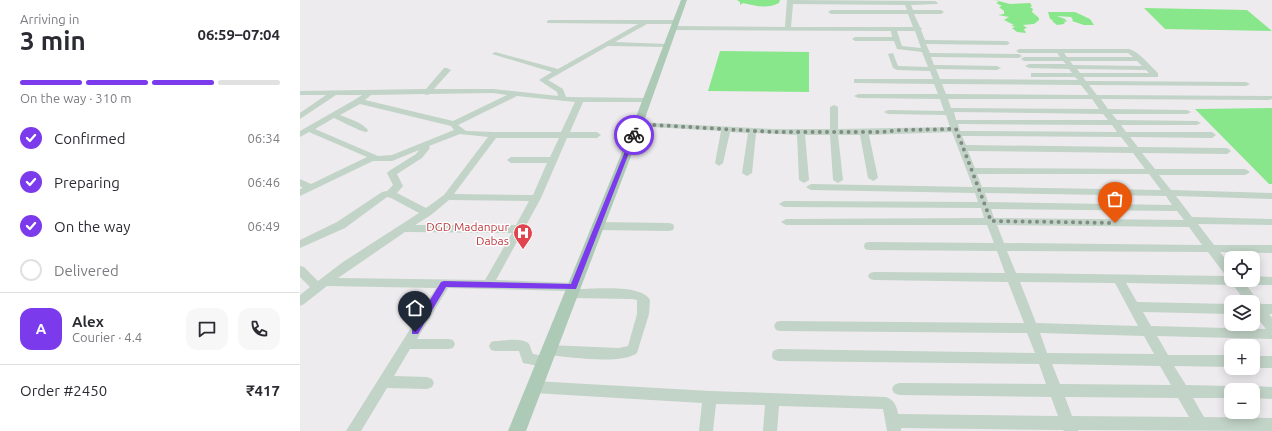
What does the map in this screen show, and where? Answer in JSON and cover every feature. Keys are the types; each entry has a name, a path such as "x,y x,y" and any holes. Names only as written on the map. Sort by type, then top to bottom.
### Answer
{"main road":[{"path":"517,431 647,100 684,0"}],"street":[{"path":"788,28 790,1 907,1 935,3"},
{"path":"907,1 1069,427"},
{"path":"831,12 941,15"},
{"path":"841,18 913,15"},
{"path":"549,22 646,22 675,25 788,28 918,29"},
{"path":"563,100 560,91 543,82 545,79 646,22"},
{"path":"893,28 898,46 901,49 926,49 1065,59 1140,59"},
{"path":"855,39 896,39"},
{"path":"926,49 1007,43"},
{"path":"606,44 667,46"},
{"path":"857,81 938,82 1081,79 1155,75 1140,59 1129,51 1059,51 1021,55"},
{"path":"1059,51 1224,265"},
{"path":"495,54 558,71"},
{"path":"891,54 897,68 997,68"},
{"path":"1029,66 1148,68"},
{"path":"427,92 447,70"},
{"path":"1034,75 1081,79 1246,84"},
{"path":"300,93 493,91 563,100 647,100"},
{"path":"300,117 334,93"},
{"path":"300,134 358,101 368,93"},
{"path":"454,124 517,93"},
{"path":"858,96 1269,98"},
{"path":"488,284 536,198 580,100"},
{"path":"358,101 454,124 460,131"},
{"path":"834,107 834,132 838,180"},
{"path":"637,124 752,131 882,132 953,121 1106,111 1187,112"},
{"path":"888,112 953,121 1124,134 1212,135"},
{"path":"334,115 356,124 364,130"},
{"path":"953,121 1197,123"},
{"path":"309,129 376,158 387,159 460,131 494,135 597,135"},
{"path":"719,163 726,129"},
{"path":"747,173 752,131"},
{"path":"801,132 807,184 979,190 1272,196"},
{"path":"864,132 873,178"},
{"path":"300,301 347,265 427,213 447,196 494,135"},
{"path":"300,244 341,225 382,196 390,194 398,186 392,173 421,154 429,144"},
{"path":"964,148 1227,152"},
{"path":"300,193 376,158"},
{"path":"511,160 553,160"},
{"path":"972,171 1245,172"},
{"path":"300,182 311,188"},
{"path":"390,194 427,213"},
{"path":"447,196 536,198"},
{"path":"784,204 1180,208"},
{"path":"786,222 1272,222"},
{"path":"598,226 668,227"},
{"path":"404,228 518,229"},
{"path":"868,246 1272,249"},
{"path":"300,270 321,284 488,284 632,294 641,297 644,300 643,314 633,349 629,352 619,354 546,356 528,359 524,348 520,346 495,346"},
{"path":"874,276 1118,279 1224,278"},
{"path":"1118,279 1203,428"},
{"path":"1260,280 1272,281"},
{"path":"352,431 408,344 444,284"},
{"path":"1134,307 1224,309"},
{"path":"1260,307 1272,309"},
{"path":"1260,313 1272,327"},
{"path":"780,326 1032,328 1272,334"},
{"path":"408,344 449,344"},
{"path":"778,355 1224,362"},
{"path":"1260,362 1272,362"},
{"path":"384,382 427,383"},
{"path":"534,387 710,397 886,403 890,408 893,426 1203,428 1272,425"},
{"path":"899,389 1181,390 1224,392"},
{"path":"1260,392 1272,393"},
{"path":"706,431 710,397"},
{"path":"770,431 773,398"}],"shaded area":[{"path":"737,0 780,0 779,3 775,5 757,6 743,3 740,5 740,2"},
{"path":"995,0 1010,4 1030,3 1032,6 1030,7 1033,9 1032,12 1039,18 1039,20 1034,24 1023,25 1027,28 1024,29 1026,33 1017,32 1012,28 1015,27 1011,25 1014,25 1004,20 1009,17 998,15 1004,14 1004,11 999,7 1002,6 996,3 999,2"},
{"path":"1144,8 1247,10 1272,31 1165,29"},
{"path":"1048,12 1075,12 1090,19 1094,25 1084,25 1072,21 1073,20 1071,17 1057,16 1065,19 1067,22 1063,21 1065,22 1064,24 1057,25 1050,19"},
{"path":"720,51 809,52 809,92 708,91"},
{"path":"1272,108 1272,184 1269,184 1195,109"}],"way so far":[{"path":"634,135 637,124 774,132 882,132 895,130 956,129 991,221 1115,223"}],"place":[{"name":"DGD Madanpur Dabas","path":"523,250"}],"route":[{"path":"415,332 444,284 574,287 634,135"}]}
